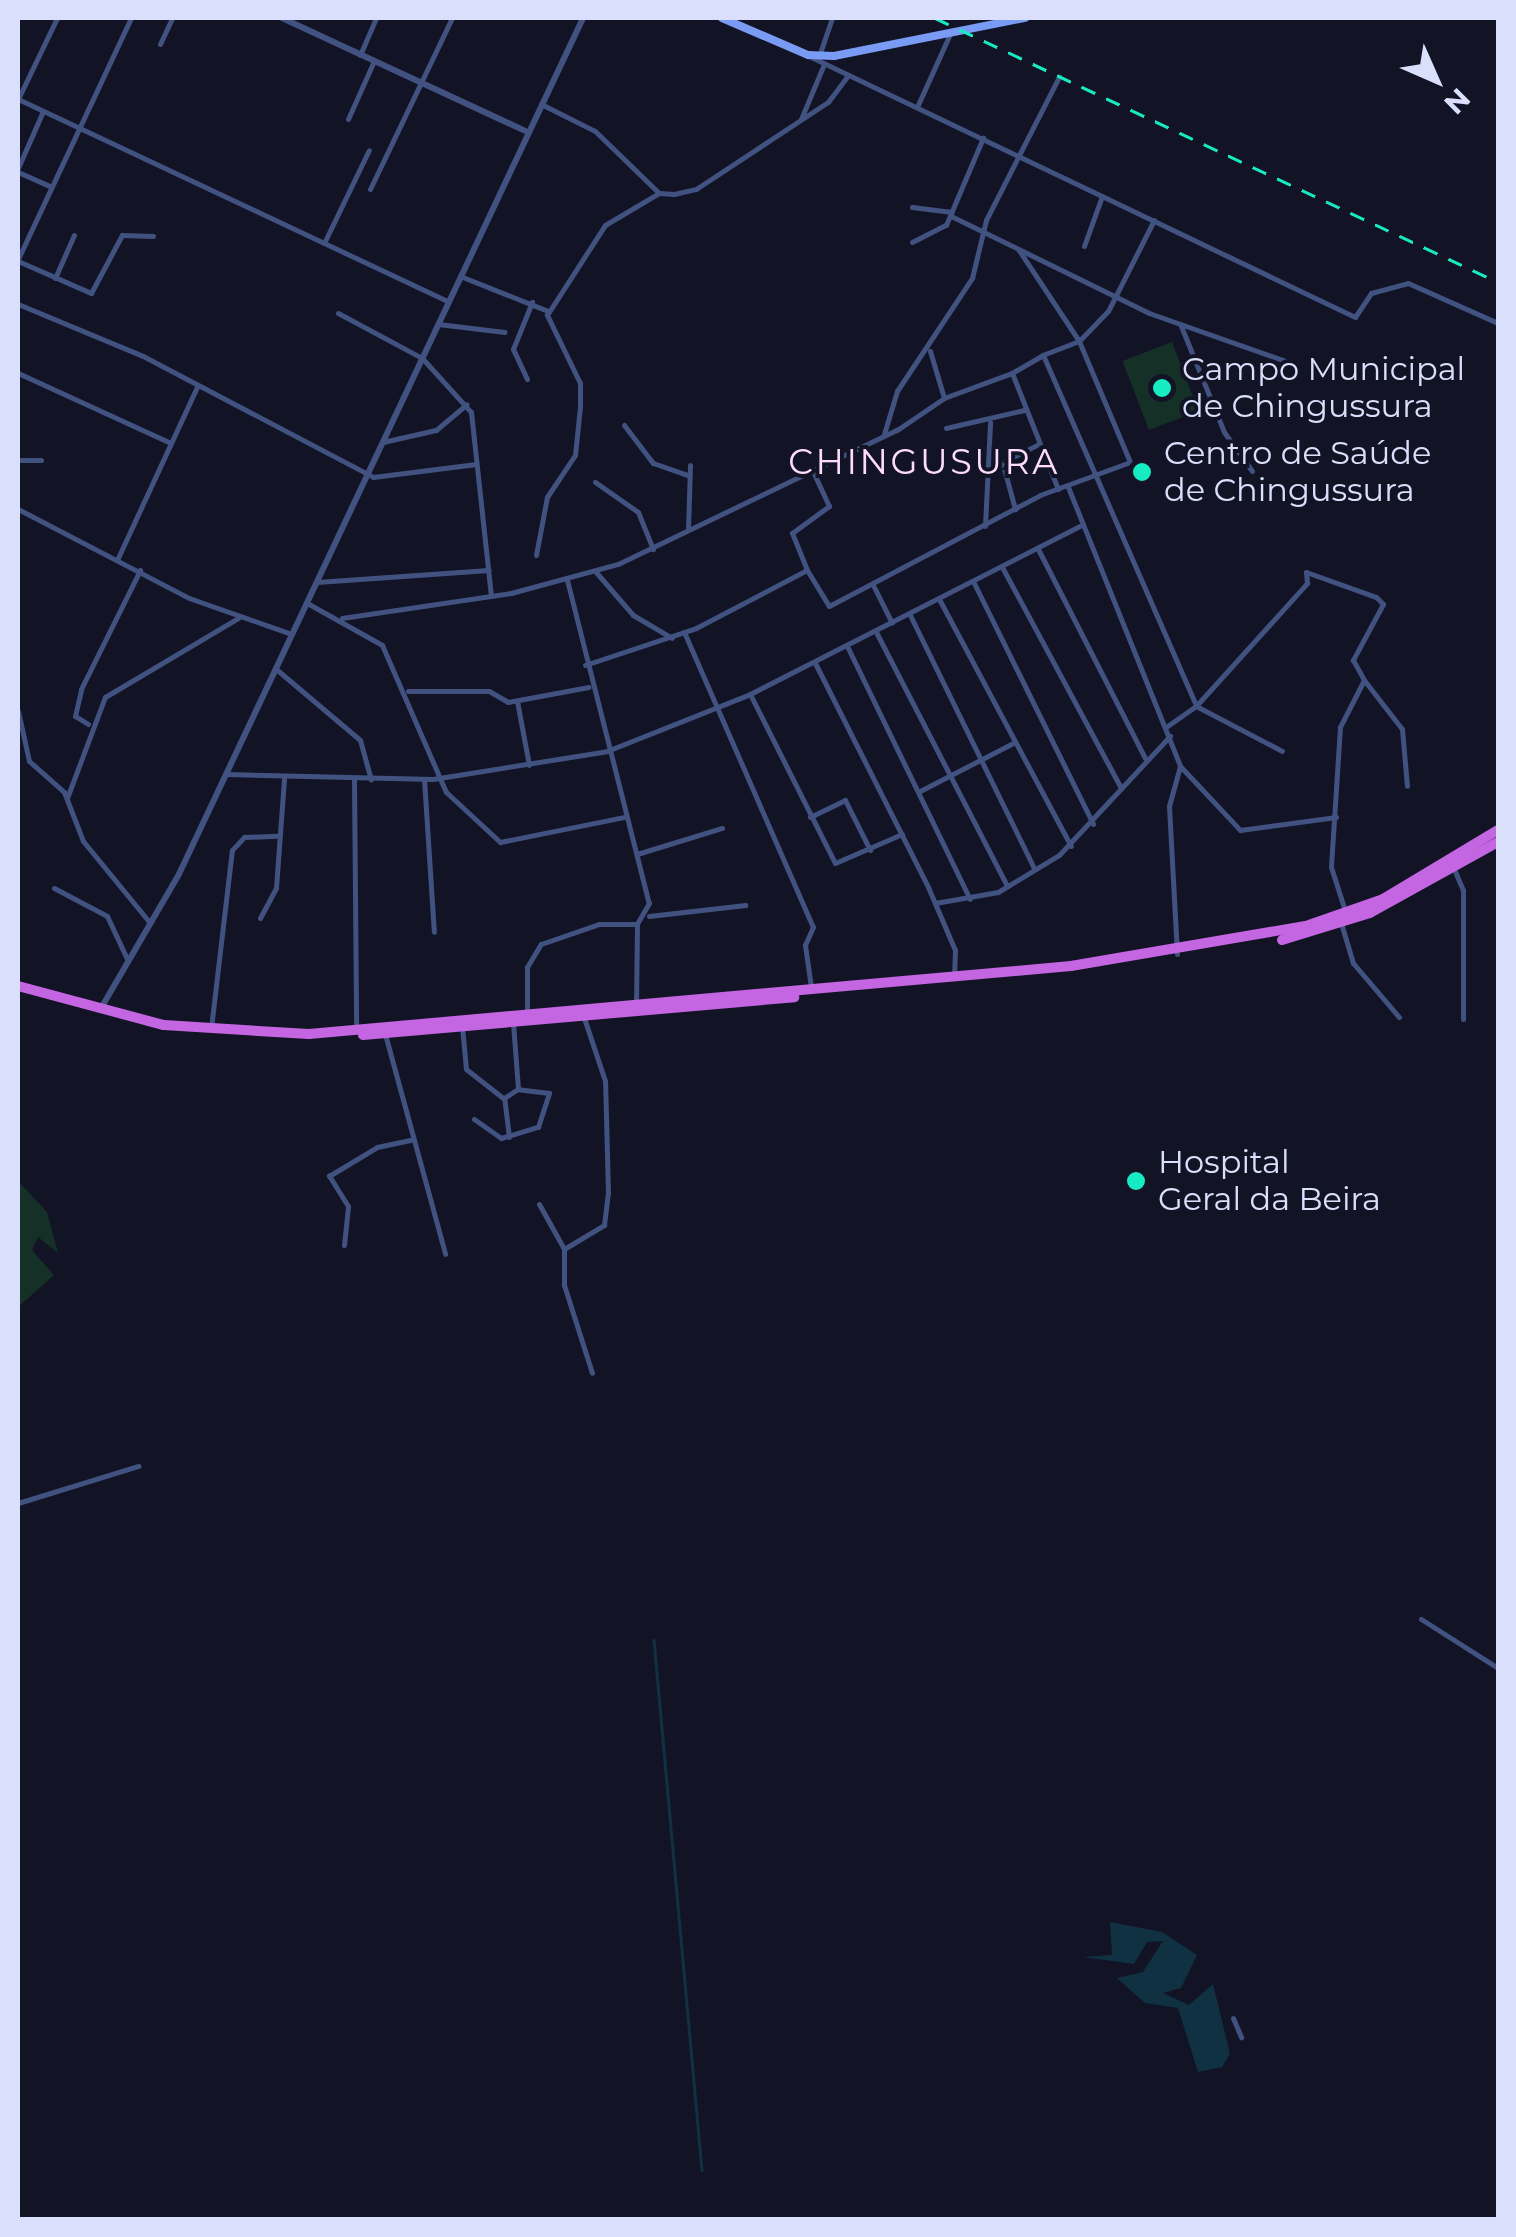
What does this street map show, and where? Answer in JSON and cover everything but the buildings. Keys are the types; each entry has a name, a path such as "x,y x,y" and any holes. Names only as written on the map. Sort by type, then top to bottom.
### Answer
{"highway":[{"path":"1452,866 1498,830"},
{"path":"18,989 106,1020 209,1037 462,1026 1171,961 1344,918 1498,842"},
{"path":"18,989 99,1012 211,1031 384,1030 527,1011 811,990 1177,954 1344,918"}],"main road":[{"path":"722,18 817,59 1025,18"}],"street":[{"path":"57,18 18,99 448,301"},
{"path":"131,18 18,260 91,293 122,236 153,236"},
{"path":"160,44 172,18"},
{"path":"282,18 528,132"},
{"path":"360,55 376,18"},
{"path":"370,190 452,18"},
{"path":"99,1012 151,924 226,774 582,18"},
{"path":"801,119 832,18"},
{"path":"917,107 950,34"},
{"path":"817,59 1354,317 1371,294 1408,283 1498,323"},
{"path":"348,119 374,61"},
{"path":"536,555 547,497 576,455 580,407 580,383 554,344 548,311 605,225 658,194 696,189 801,119 848,75"},
{"path":"883,436 897,391 930,351 980,261 984,233 1016,154 1059,77"},
{"path":"542,104 595,131 658,194"},
{"path":"43,111 18,170 52,187"},
{"path":"912,242 952,214 983,138"},
{"path":"324,243 369,150"},
{"path":"1084,246 1102,196"},
{"path":"912,206 952,214 984,233 1181,326 1294,364"},
{"path":"342,618 491,597 567,580 653,549 813,472 883,436 944,398 1012,373 1079,341 1118,297 1154,220"},
{"path":"55,278 74,236"},
{"path":"813,472 829,506 792,533 827,606 1015,509 1097,476 1130,457 1079,341 1018,249"},
{"path":"460,276 548,311"},
{"path":"527,379 513,349 532,302"},
{"path":"18,304 197,387 368,474 476,464"},
{"path":"338,314 422,358 467,404 491,597"},
{"path":"438,324 506,332"},
{"path":"1181,326 1224,432 1252,471"},
{"path":"930,351 944,398"},
{"path":"1043,355 1196,706 1282,751"},
{"path":"18,373 171,443"},
{"path":"1012,373 1058,489"},
{"path":"117,560 197,387"},
{"path":"383,442 436,430 467,404"},
{"path":"946,428 990,422 1024,410"},
{"path":"985,526 990,422"},
{"path":"624,426 653,464 688,475"},
{"path":"986,471 1039,444"},
{"path":"18,460 42,460"},
{"path":"688,530 690,464"},
{"path":"1003,464 1015,509"},
{"path":"595,482 638,512 653,549"},
{"path":"1068,486 1080,526 1180,766 1240,830 1336,817"},
{"path":"18,509 238,618 292,634"},
{"path":"226,774 424,779 607,751 750,694 1080,526"},
{"path":"1038,548 1145,758"},
{"path":"1002,567 1122,789"},
{"path":"90,724 76,719 76,703 140,570"},
{"path":"317,582 489,570"},
{"path":"585,666 696,628 807,570"},
{"path":"1166,727 1196,706 1310,570 1384,604 1354,654 1364,680 1402,729 1407,786"},
{"path":"595,571 633,615 672,638"},
{"path":"567,580 589,687 637,854 648,916"},
{"path":"974,582 1093,824"},
{"path":"873,584 892,623"},
{"path":"939,599 1070,846"},
{"path":"307,603 375,638 408,691 446,777 450,797 503,844 624,817"},
{"path":"910,615 1034,868"},
{"path":"67,798 82,774 90,724 113,690 238,618"},
{"path":"693,642 696,628"},
{"path":"684,632 693,642 813,927 805,945 811,990"},
{"path":"876,632 1007,886"},
{"path":"847,646 970,899"},
{"path":"815,663 935,904 954,950 954,976"},
{"path":"276,669 360,740 371,780"},
{"path":"1364,680 1340,728 1331,867 1353,963 1399,1017"},
{"path":"408,691 517,700 589,687"},
{"path":"750,694 836,863 902,834"},
{"path":"517,700 529,765"},
{"path":"18,712 29,761 67,798 82,842 151,924"},
{"path":"935,904 970,899 1007,886 1070,846 1093,824 1145,758 1170,736"},
{"path":"920,791 1015,742"},
{"path":"1177,954 1169,806 1180,766"},
{"path":"260,918 276,888 284,778"},
{"path":"424,779 434,932"},
{"path":"354,780 356,1029"},
{"path":"810,817 844,800 870,850"},
{"path":"637,854 722,828"},
{"path":"211,1031 232,850 244,836 277,836"},
{"path":"1452,866 1463,1019"},
{"path":"54,888 107,916 128,962"},
{"path":"527,1011 528,968 541,944 598,924 637,924 648,916 746,905"},
{"path":"636,1002 637,924"},
{"path":"564,1249 604,1224 608,1194 605,1081 584,1014"},
{"path":"512,1022 518,1089"},
{"path":"462,1026 466,1069 504,1098 509,1137"},
{"path":"384,1030 410,1140 445,1254"},
{"path":"474,1119 509,1137 538,1127 549,1094 518,1089 504,1098"},
{"path":"344,1245 348,1206 329,1176 377,1147 410,1140"},
{"path":"539,1204 564,1249 564,1285 592,1374"},
{"path":"18,1503 138,1466"},
{"path":"1421,1620 1498,1668"},
{"path":"1233,2018 1240,2037"}],"green space":[{"name":"Campo Municipal de Chingussura","path":"1172,342 1199,411 1149,430 1123,361"},
{"path":"18,1181 47,1212 58,1253 38,1237 32,1250 54,1275 18,1307"}],"water":[{"path":"1110,1922 1162,1932 1197,1955 1181,1988 1163,1993 1189,2005 1213,1984 1230,2054 1222,2067 1198,2072 1178,2008 1145,2003 1117,1978 1143,1972 1163,1941 1147,1942 1134,1964 1083,1957 1112,1955"}],"waterway":[{"path":"654,1640 702,2170"}],"railway":[{"path":"935,18 1498,282"}],"place":[{"name":"Campo Municipal de Chingussura","path":"1162,388"},
{"name":"Centro de Saúde de Chingussura","path":"1142,472"},
{"name":"Hospital Geral da Beira","path":"1136,1181"}],"district":[{"name":"CHINGUSURA","path":"924,462"}]}
